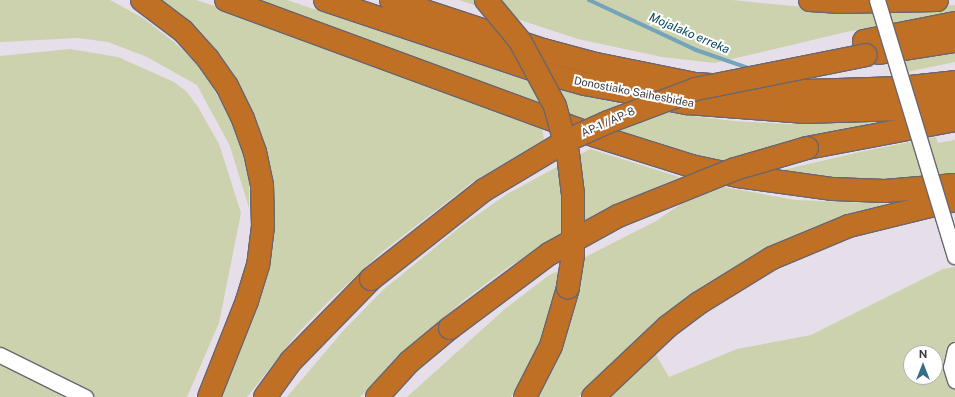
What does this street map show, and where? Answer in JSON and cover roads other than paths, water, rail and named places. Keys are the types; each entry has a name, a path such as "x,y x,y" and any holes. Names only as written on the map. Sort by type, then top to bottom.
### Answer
{"highway":[{"path":"142,0 182,31 208,59 227,86 248,132 262,185 263,226 258,265 247,301 209,397"},
{"path":"226,0 596,136 691,166 746,178 833,189 885,191 955,185"},
{"name":"Donostiako Saihesbidea","path":"325,0 537,70 621,92 687,103 803,112 904,109 955,103"},
{"name":"Donostiako Saihesbidea","path":"391,0 543,50 644,75 695,84 748,88 861,90 955,82"},
{"path":"486,0 520,41 554,106 568,154 573,193 573,255 568,288 551,346 528,390"},
{"path":"810,0 897,2 937,0"},
{"path":"865,48 955,23"},
{"path":"865,48 955,41"},
{"name":"AP-1 / AP-8","path":"265,397 291,361 371,279 454,212 520,167 566,141 608,122 696,89 752,70 865,48"},
{"path":"377,397 409,362 518,275 568,243 618,216 729,171 808,148 955,120"},
{"path":"593,397 667,327 699,303 772,258 849,226 955,200"}],"street":[{"path":"877,0 955,256"},
{"path":"955,350 951,367 955,380"},
{"path":"0,355 85,397"}],"waterway":[{"name":"Mojalako erreka","path":"589,0 696,50 751,69"}]}
